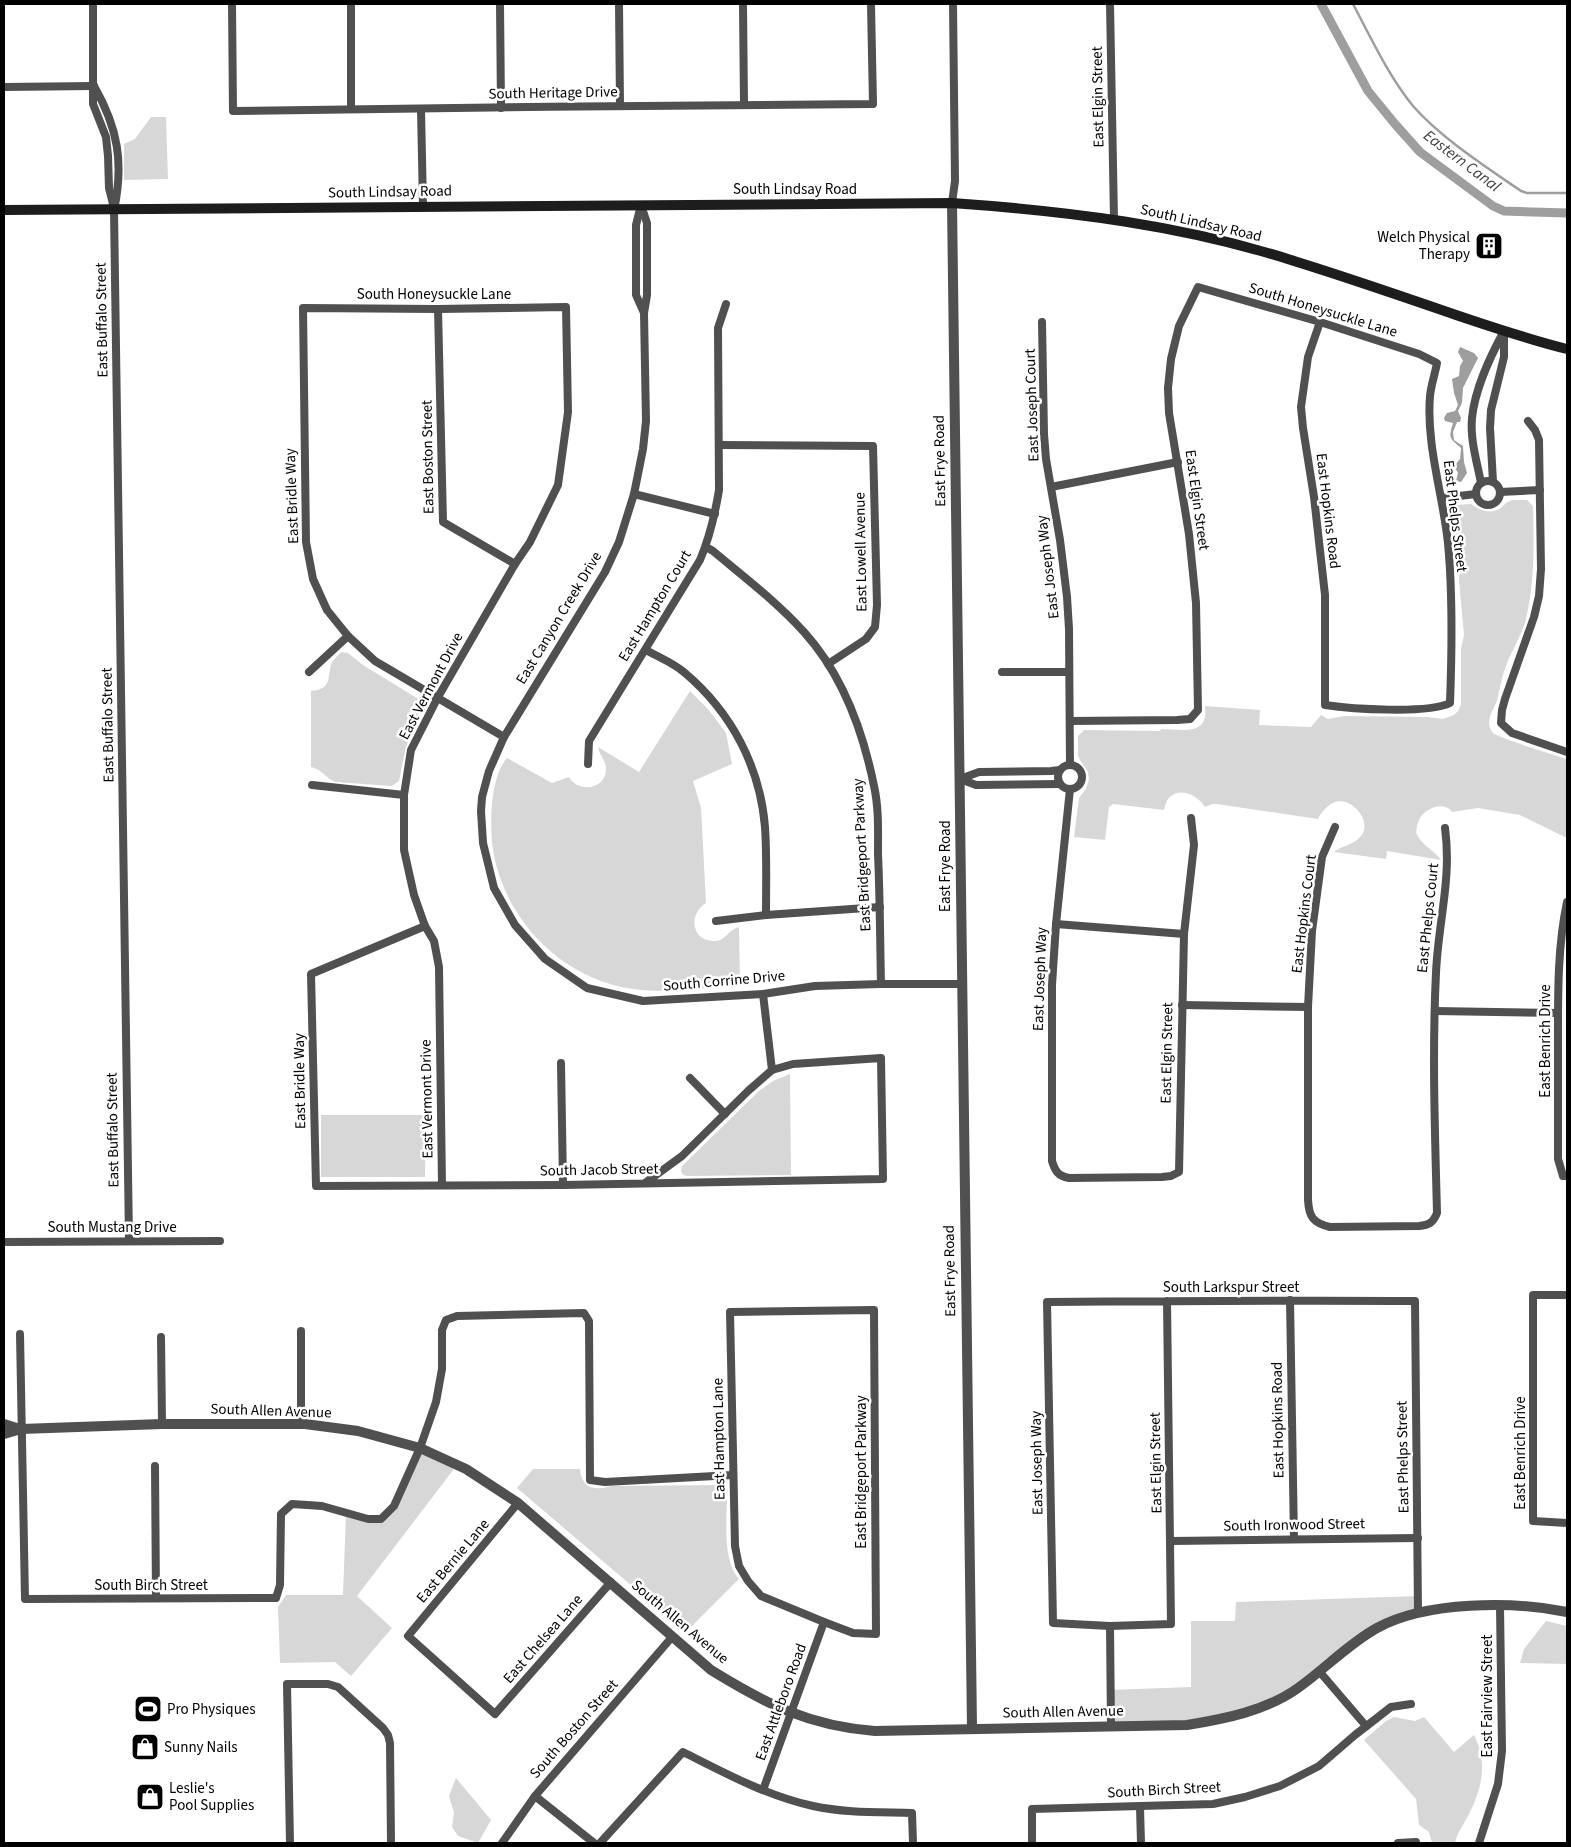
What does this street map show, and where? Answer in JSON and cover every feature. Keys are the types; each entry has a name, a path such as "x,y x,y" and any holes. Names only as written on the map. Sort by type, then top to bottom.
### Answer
{"main road":[{"name":"South Lindsay Road","path":"4,210 952,203 1010,207 1114,219 1212,239 1293,260 1504,331 1567,349"}],"street":[{"name":"East Buffalo Street","path":"93,4 93,104 106,137 109,188 114,210 129,1240"},
{"name":"South Heritage Drive","path":"232,4 233,111 620,105 873,104 872,4"},
{"path":"351,4 351,109"},
{"path":"500,4 501,108"},
{"path":"619,4 620,105"},
{"path":"743,4 744,104"},
{"name":"East Frye Road","path":"953,4 955,182 952,203 972,1728"},
{"name":"East Elgin Street","path":"1110,4 1114,219"},
{"path":"4,87 94,86"},
{"path":"421,109 423,206"},
{"name":"East Canyon Creek Drive","path":"515,925 494,888 483,844 482,797 488,773 504,737 605,572 619,542 634,494 643,449 646,421 644,313 636,296 636,225 641,206"},
{"name":"East Elgin Street","path":"1070,721 1190,719 1198,710 1196,603 1189,534 1170,413 1168,388 1171,360 1179,326 1198,287"},
{"name":"South Honeysuckle Lane","path":"1198,287 1320,322 1419,354 1438,363"},
{"name":"East Hampton Court","path":"588,764 589,742 700,560 706,547 719,490 718,328 726,304"},
{"name":"South Honeysuckle Lane","path":"303,308 438,309 566,307"},
{"name":"East Vermont Drive","path":"442,1185 439,967 434,941 425,926 414,895 404,850 404,795 412,750 438,697 515,564 530,542 558,485 568,412 566,307"},
{"name":"East Bridle Way","path":"303,308 306,542 313,579 327,610 348,636 375,661 504,737"},
{"name":"East Boston Street","path":"438,309 443,522 515,564"},
{"name":"East Joseph Court","path":"1042,322 1044,434 1052,486"},
{"name":"East Hopkins Road","path":"1320,322 1308,357 1301,407 1302,428 1314,497 1325,595 1325,705 1346,709 1432,709 1450,703"},
{"path":"1493,482 1491,410 1504,357 1504,331"},
{"path":"1481,483 1472,439 1472,418 1481,383 1504,331"},
{"name":"East Phelps Street","path":"1438,363 1430,396 1430,422 1434,460 1442,498 1448,544 1452,644 1450,703"},
{"path":"1528,421 1535,430 1539,440 1541,570 1534,617 1502,710 1501,724 1512,733 1567,752"},
{"name":"East Lowell Avenue","path":"719,445 873,446 875,627 866,639 828,664"},
{"path":"1052,486 1178,462"},
{"path":"1493,482 1498,486 1500,492 1498,499 1489,504 1482,503 1476,494 1477,488 1481,483 1493,482"},
{"name":"East Joseph Way","path":"1052,486 1067,597 1070,765 1079,769 1082,778 1077,786 1070,788 1056,924 1052,986 1052,1161 1055,1170 1062,1177 1069,1178 1162,1177 1171,1176 1179,1172"},
{"path":"1500,492 1540,490"},
{"path":"634,494 715,514"},
{"path":"1442,498 1476,494"},
{"name":"East Bridgeport Parkway","path":"706,547 786,613 828,664 846,696 864,744 875,788 881,984"},
{"path":"309,672 348,636"},
{"path":"646,650 684,671 697,684 728,719 747,753 759,789 765,827 766,914"},
{"path":"1002,672 1068,672"},
{"path":"960,779 979,772 1052,772 1070,765"},
{"path":"1060,770 1058,777 1060,784"},
{"path":"960,779 976,785 1060,784 1070,788"},
{"path":"312,785 404,795"},
{"name":"East Elgin Street","path":"1179,1172 1184,934 1194,845 1191,818"},
{"name":"East Hopkins Court","path":"1308,1007 1312,931 1322,857 1335,827"},
{"name":"East Phelps Court","path":"1435,1011 1436,971 1448,866 1445,828"},
{"name":"East Benrich Drive","path":"1567,902 1560,961 1558,1013 1558,1159 1563,1176 1567,1176"},
{"path":"716,921 766,914 880,907"},
{"path":"1056,924 1184,934"},
{"name":"South Corrine Drive","path":"515,925 545,959 587,988 643,1001 763,994 815,986 961,984"},
{"name":"East Bridle Way","path":"316,1186 311,974 425,926"},
{"path":"645,1183 682,1156 772,1070 763,994"},
{"path":"1182,1005 1308,1007 1309,1213 1320,1225 1330,1227 1428,1225 1433,1221 1437,1213 1435,1011 1558,1013"},
{"name":"South Jacob Street","path":"316,1186 563,1185 883,1179 881,1058 793,1064 772,1070"},
{"path":"561,1063 563,1185"},
{"path":"690,1078 725,1114"},
{"name":"South Mustang Drive","path":"4,1242 220,1241"},
{"name":"East Benrich Drive","path":"1567,1295 1533,1295 1533,1522 1567,1523"},
{"name":"East Hopkins Road","path":"1290,1300 1294,1539"},
{"name":"East Elgin Street","path":"1110,1626 1172,1624 1167,1301"},
{"name":"East Phelps Street","path":"1416,1301 1418,1612"},
{"name":"South Larkspur Street","path":"1047,1302 1416,1301"},
{"name":"East Joseph Way","path":"1047,1302 1054,1624 1110,1626"},
{"name":"East Bridgeport Parkway","path":"824,1622 854,1633 876,1634 874,1310"},
{"name":"East Hampton Lane","path":"824,1622 761,1596 748,1581 739,1566 735,1546 730,1312 874,1310"},
{"path":"420,1448 436,1402 442,1369 442,1330 446,1320 457,1316 584,1314 589,1321 590,1480 605,1482 733,1475"},
{"path":"301,1331 301,1424"},
{"path":"20,1334 21,1429"},
{"path":"161,1336 162,1424"},
{"name":"South Allen Avenue","path":"4,1424 21,1429"},
{"name":"South Allen Avenue","path":"4,1434 21,1429 162,1424 301,1424 358,1431 420,1448 466,1469 518,1503 672,1637 719,1674 772,1705 792,1714 832,1726 856,1729 875,1731 1187,1726 1225,1719 1258,1709 1296,1689 1356,1642 1378,1628 1418,1612 1448,1608 1500,1606 1544,1607 1567,1612"},
{"name":"South Birch Street","path":"21,1429 25,1599 276,1598 280,1585 281,1514 292,1504 322,1506 368,1519 381,1519 394,1506 420,1448"},
{"path":"155,1466 156,1598"},
{"name":"East Bernie Lane","path":"495,1714 408,1636 518,1503"},
{"name":"South Ironwood Street","path":"1171,1540 1418,1538"},
{"name":"East Chelsea Lane","path":"495,1714 611,1582"},
{"name":"East Fairview Street","path":"1479,1843 1498,1784 1502,1751 1500,1606"},
{"name":"East Attleboro Road","path":"763,1790 824,1622"},
{"path":"1110,1626 1111,1726"},
{"name":"South Boston Street","path":"502,1843 535,1796 672,1637"},
{"path":"1319,1671 1366,1726"},
{"path":"290,1843 287,1684 328,1684 338,1687 383,1728 388,1735 390,1743 391,1843"},
{"name":"South Birch Street","path":"1032,1843 1032,1810 1213,1804 1245,1797 1280,1786 1319,1766 1391,1707 1411,1704"},
{"path":"600,1843 683,1752 730,1776 763,1790 812,1806 848,1811 912,1813 912,1843"},
{"path":"535,1796 594,1843"},
{"path":"1140,1807 1141,1843"},
{"path":"1398,1843 1416,1842"}],"shaded area":[{"path":"151,117 166,117 168,179 124,180 124,144 135,139"},
{"path":"1460,347 1474,353 1478,358 1463,388 1462,403 1458,411 1461,418 1453,432 1454,440 1463,446 1467,473 1461,482 1456,481 1458,473 1454,466 1460,459 1461,448 1454,442 1450,435 1453,423 1445,421 1444,418 1447,413 1455,411 1458,405 1452,379 1459,376 1460,366 1463,361 1458,352"},
{"path":"1512,500 1527,500 1533,506 1534,550 1531,594 1525,623 1506,665 1489,724 1493,733 1497,735 1567,759 1567,838 1520,815 1478,808 1452,812 1448,808 1439,806 1429,809 1421,816 1416,832 1421,841 1441,860 1387,851 1386,859 1334,852 1358,839 1364,829 1364,822 1356,808 1342,801 1334,802 1327,807 1318,819 1217,804 1205,807 1198,799 1183,793 1173,795 1168,799 1164,810 1113,804 1109,807 1105,840 1074,837 1079,798 1086,789 1089,779 1088,772 1078,756 1078,736 1084,730 1159,731 1162,729 1192,729 1203,723 1205,706 1260,710 1259,725 1311,727 1321,715 1328,719 1344,716 1428,717 1443,719 1454,715 1461,704 1461,649 1464,635 1459,580 1460,563 1454,541 1451,511 1456,505 1471,504 1479,509 1494,511"},
{"path":"341,652 348,653 363,665 420,700 421,707 406,747 399,781 392,786 336,782 311,767 311,691 326,686 332,663"},
{"path":"690,691 708,709 726,733 732,764 693,781 701,808 706,903 696,914 695,927 697,933 702,938 716,941 739,927 740,985 660,991 634,989 607,983 581,972 558,957 538,939 521,918 507,894 497,869 492,842 493,798 498,775 507,758 552,783 569,777 579,785 591,787 597,785 605,776 606,766 598,747 639,772"},
{"path":"790,1074 791,1175 683,1175 681,1171 682,1166 759,1091 773,1081"},
{"path":"321,1115 426,1115 425,1177 321,1177"},
{"path":"420,1448 457,1465 357,1596 392,1628 351,1676 335,1662 280,1663 278,1607 286,1595 343,1595 346,1513 381,1519 394,1506"},
{"path":"533,1469 580,1469 583,1481 594,1488 611,1486 722,1485 727,1494 726,1526 728,1550 730,1561 739,1579 686,1632 517,1488"},
{"path":"1418,1596 1418,1612 1377,1628 1296,1689 1225,1719 1111,1726 1110,1690 1191,1687 1191,1621 1235,1621 1236,1602"},
{"path":"1546,1621 1567,1626 1567,1664 1520,1663 1524,1649"},
{"path":"1394,1717 1415,1721 1424,1717 1454,1752 1474,1735 1481,1755 1482,1775 1474,1805 1455,1843 1432,1843 1429,1832 1419,1825 1416,1799 1364,1740 1386,1721"},
{"path":"456,1778 491,1820 478,1843 458,1836 452,1827 454,1813 449,1796"}],"waterway":[{"name":"Eastern Canal","path":"1321,4 1368,91 1420,152 1493,206 1504,211 1567,213"},
{"path":"1353,4 1396,82 1424,118 1464,152 1521,191 1527,193 1567,193"}],"place":[{"name":"Welch Physical Therapy","path":"1489,246"},
{"name":"Pro Physiques","path":"148,1709"},
{"name":"Sunny Nails","path":"145,1747"},
{"name":"Leslie's Pool Supplies","path":"150,1797"}]}
